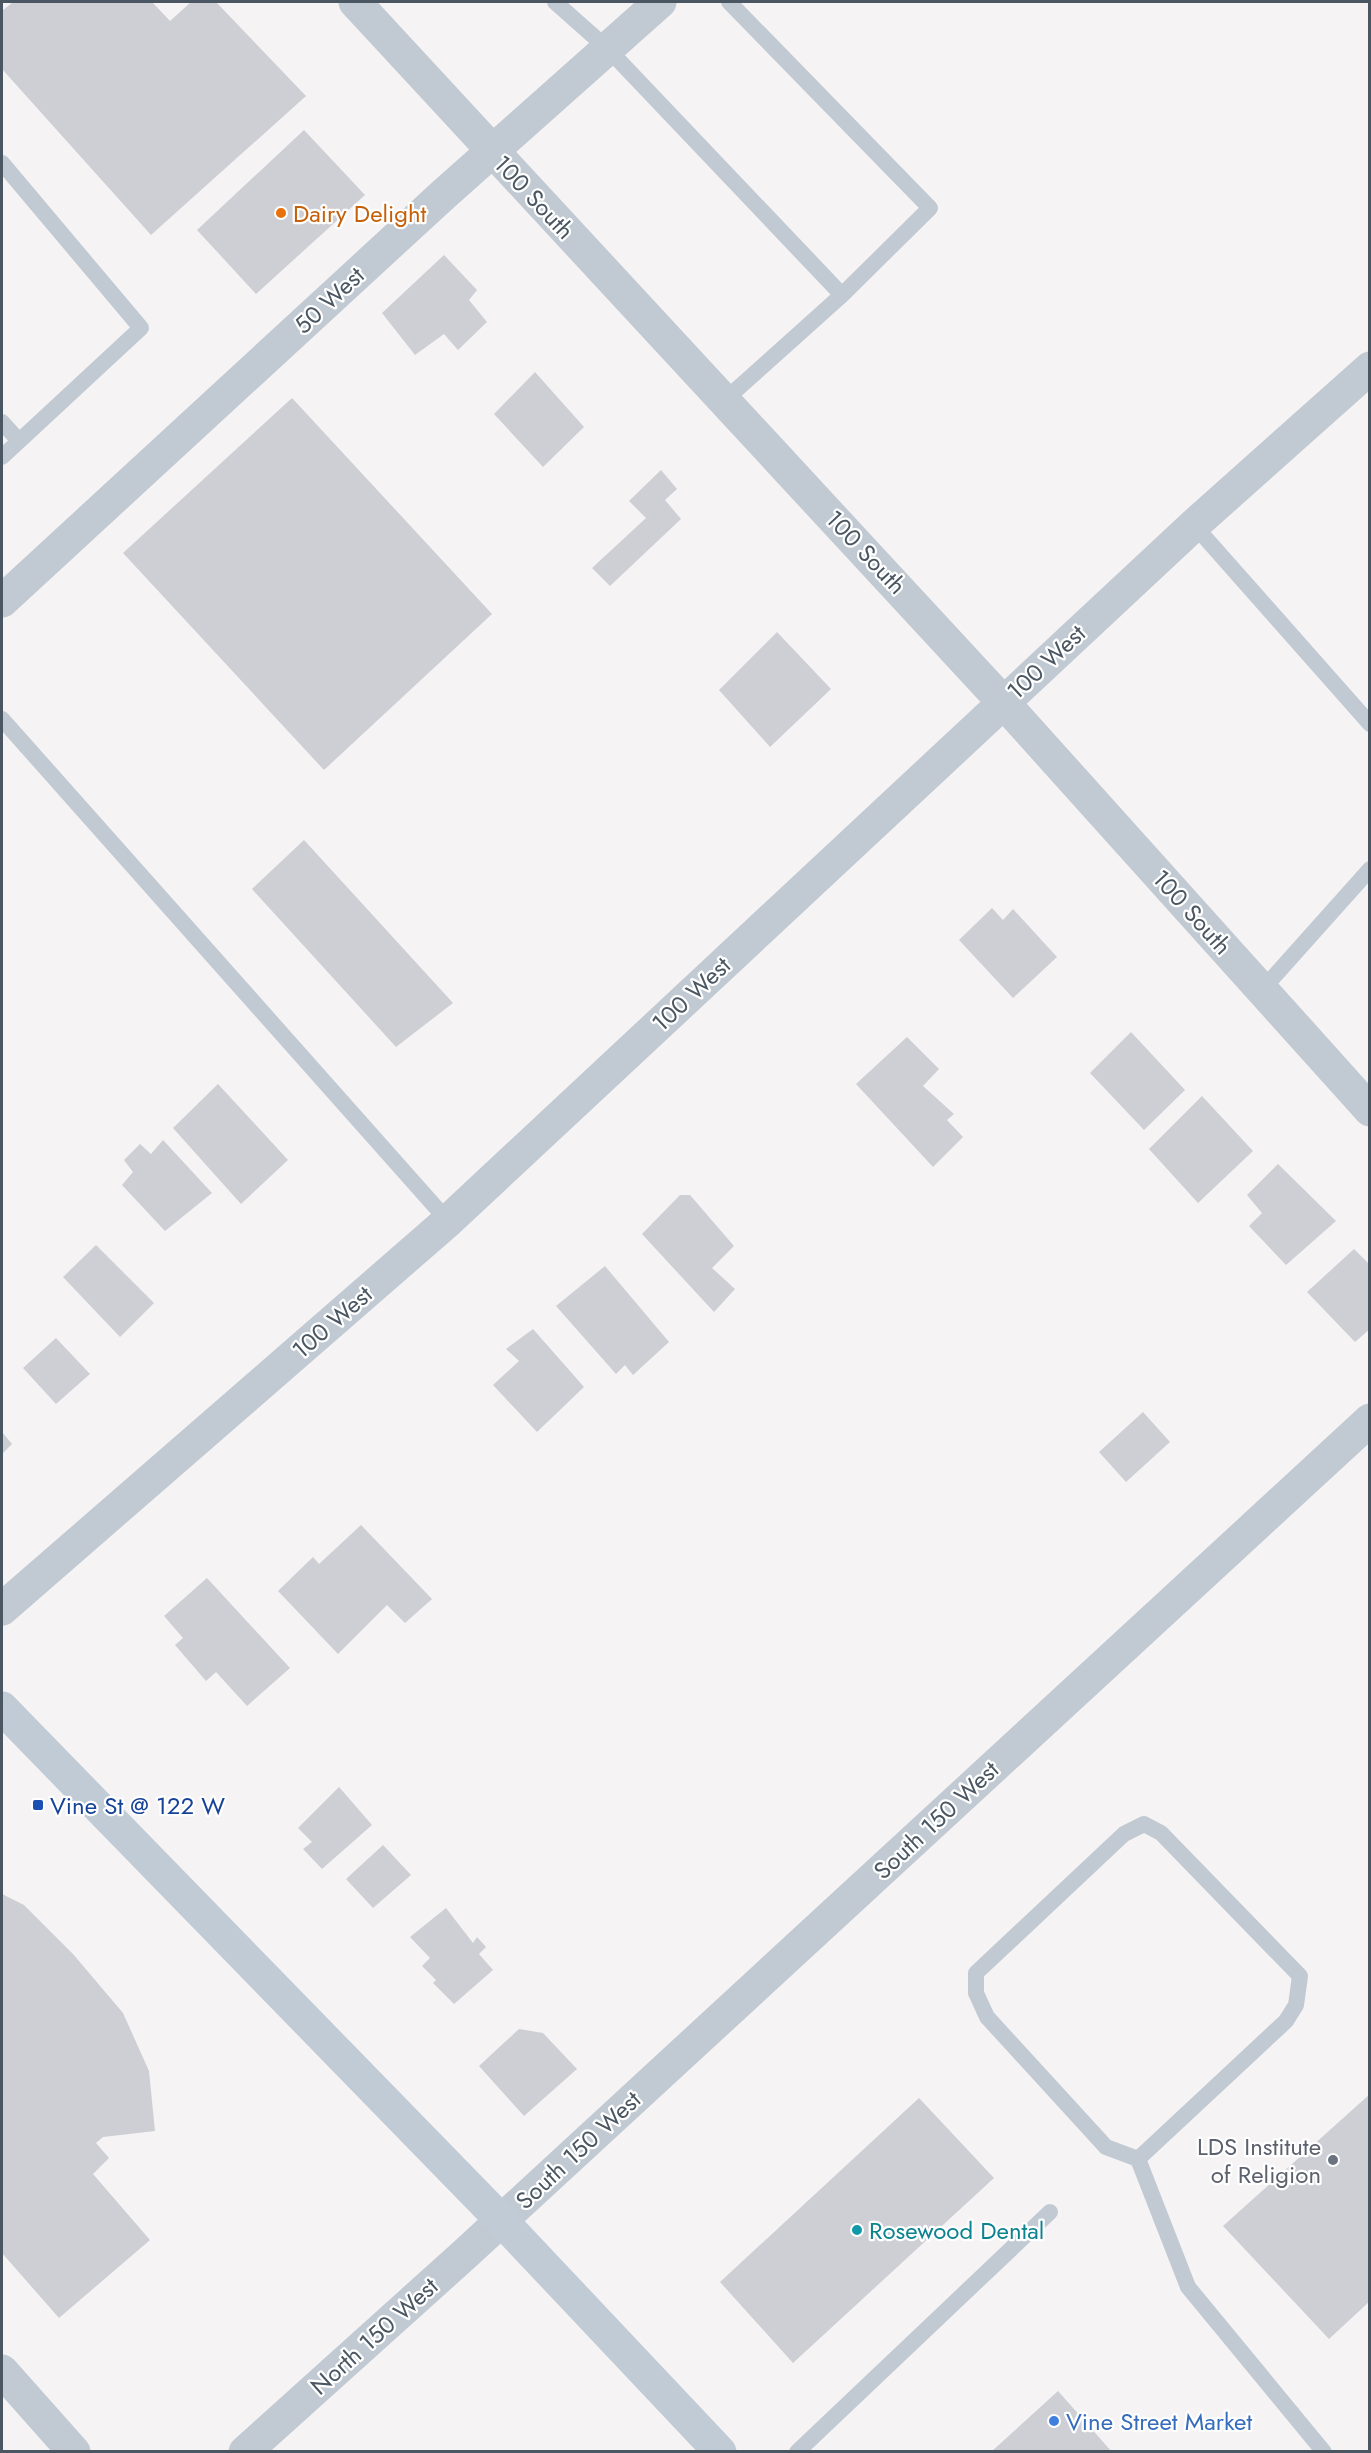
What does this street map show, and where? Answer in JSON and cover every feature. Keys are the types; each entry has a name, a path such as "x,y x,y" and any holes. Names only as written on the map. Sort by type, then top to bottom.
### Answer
{"street":[{"name":"100 South","path":"355,2 492,153 726,399 1004,702 1370,1110"},
{"name":"50 West","path":"2,602 660,2"},
{"name":"100 West","path":"2,1609 448,1221 1194,525 1370,368"},
{"name":"South 150 West","path":"501,2220 1370,1420"},
{"path":"2,1708 501,2220 720,2451"},
{"name":"North 150 West","path":"245,2451 501,2220"},
{"path":"2,2371 74,2451"}],"lane":[{"path":"555,2 608,49 842,295"},
{"path":"726,399 842,295 930,208 729,2"},
{"path":"2,164 141,328 2,457"},
{"path":"2,422 19,441"},
{"path":"1194,525 1370,724"},
{"path":"2,719 448,1221"},
{"path":"1262,990 1370,869"},
{"path":"1138,2159 1286,2021 1296,2005 1300,1976 1161,1833 1144,1824 1124,1834 976,1973 976,1993 987,2017 1106,2147 1138,2159 1188,2287 1324,2451"},
{"path":"797,2451 1050,2212"}],"building":[{"path":"13,2 152,2 170,21 191,2 216,2 306,96 151,235 2,69 2,11"},
{"name":"Dairy Delight","path":"304,130 365,195 256,294 197,230"},
{"path":"444,255 477,290 469,300 487,322 458,350 444,334 415,355 382,313"},
{"path":"535,372 584,427 543,467 494,414"},
{"path":"292,398 492,614 324,770 123,553"},
{"path":"661,470 677,489 665,500 681,519 610,586 592,568 646,518 629,501"},
{"path":"777,632 831,689 770,747 719,690"},
{"path":"304,840 453,1003 396,1047 252,889"},
{"path":"992,908 1003,920 1013,909 1057,957 1013,998 959,940"},
{"path":"1131,1032 1185,1090 1144,1130 1090,1073"},
{"path":"907,1037 939,1069 923,1086 954,1114 947,1120 963,1137 933,1167 856,1084"},
{"path":"218,1084 288,1160 241,1204 173,1128"},
{"path":"1202,1096 1253,1151 1198,1203 1149,1149"},
{"path":"163,1140 212,1193 165,1231 122,1185 133,1172 124,1160 140,1144 151,1154"},
{"path":"1278,1164 1336,1221 1286,1265 1249,1226 1262,1213 1247,1195"},
{"path":"680,1195 690,1195 734,1246 712,1268 735,1289 714,1312 642,1234"},
{"path":"96,1245 154,1303 120,1337 63,1277"},
{"path":"1354,1249 1370,1265 1370,1329 1355,1342 1307,1292"},
{"path":"605,1266 669,1342 633,1375 625,1365 616,1374 556,1306"},
{"path":"533,1329 584,1387 537,1432 493,1385 519,1361 506,1349"},
{"path":"56,1338 90,1374 56,1404 23,1368"},
{"path":"1143,1412 1170,1442 1126,1482 1099,1452"},
{"path":"2,1432 12,1444 2,1454"},
{"path":"361,1525 432,1599 405,1623 387,1605 338,1654 278,1591 313,1557 319,1564"},
{"path":"207,1578 290,1668 247,1706 216,1672 206,1681 175,1645 183,1638 164,1616"},
{"path":"339,1787 372,1825 322,1869 303,1849 312,1842 298,1828"},
{"path":"383,1845 411,1875 373,1908 346,1879"},
{"path":"2,1894 24,1905 73,1954 123,2013 149,2071 155,2131 103,2137 96,2143 109,2158 93,2174 150,2240 59,2318 2,2253"},
{"path":"446,1908 473,1943 477,1937 486,1947 479,1954 493,1970 454,2004 433,1983 436,1980 422,1966 430,1958 410,1937"},
{"path":"519,2029 543,2033 577,2069 524,2116 479,2066"},
{"name":"LDS Institute of Religion","path":"1370,2094 1370,2301 1329,2339 1223,2226"},
{"name":"Rosewood Dental","path":"919,2098 994,2178 793,2363 720,2282"},
{"name":"Vine Street Market","path":"1058,2391 1112,2452 991,2452"}],"place":[{"name":"Dairy Delight","path":"281,213"},
{"name":"Vine St @ 122 W","path":"38,1805"},
{"name":"LDS Institute of Religion","path":"1333,2160"},
{"name":"Rosewood Dental","path":"857,2230"},
{"name":"Vine Street Market","path":"1054,2421"}]}
